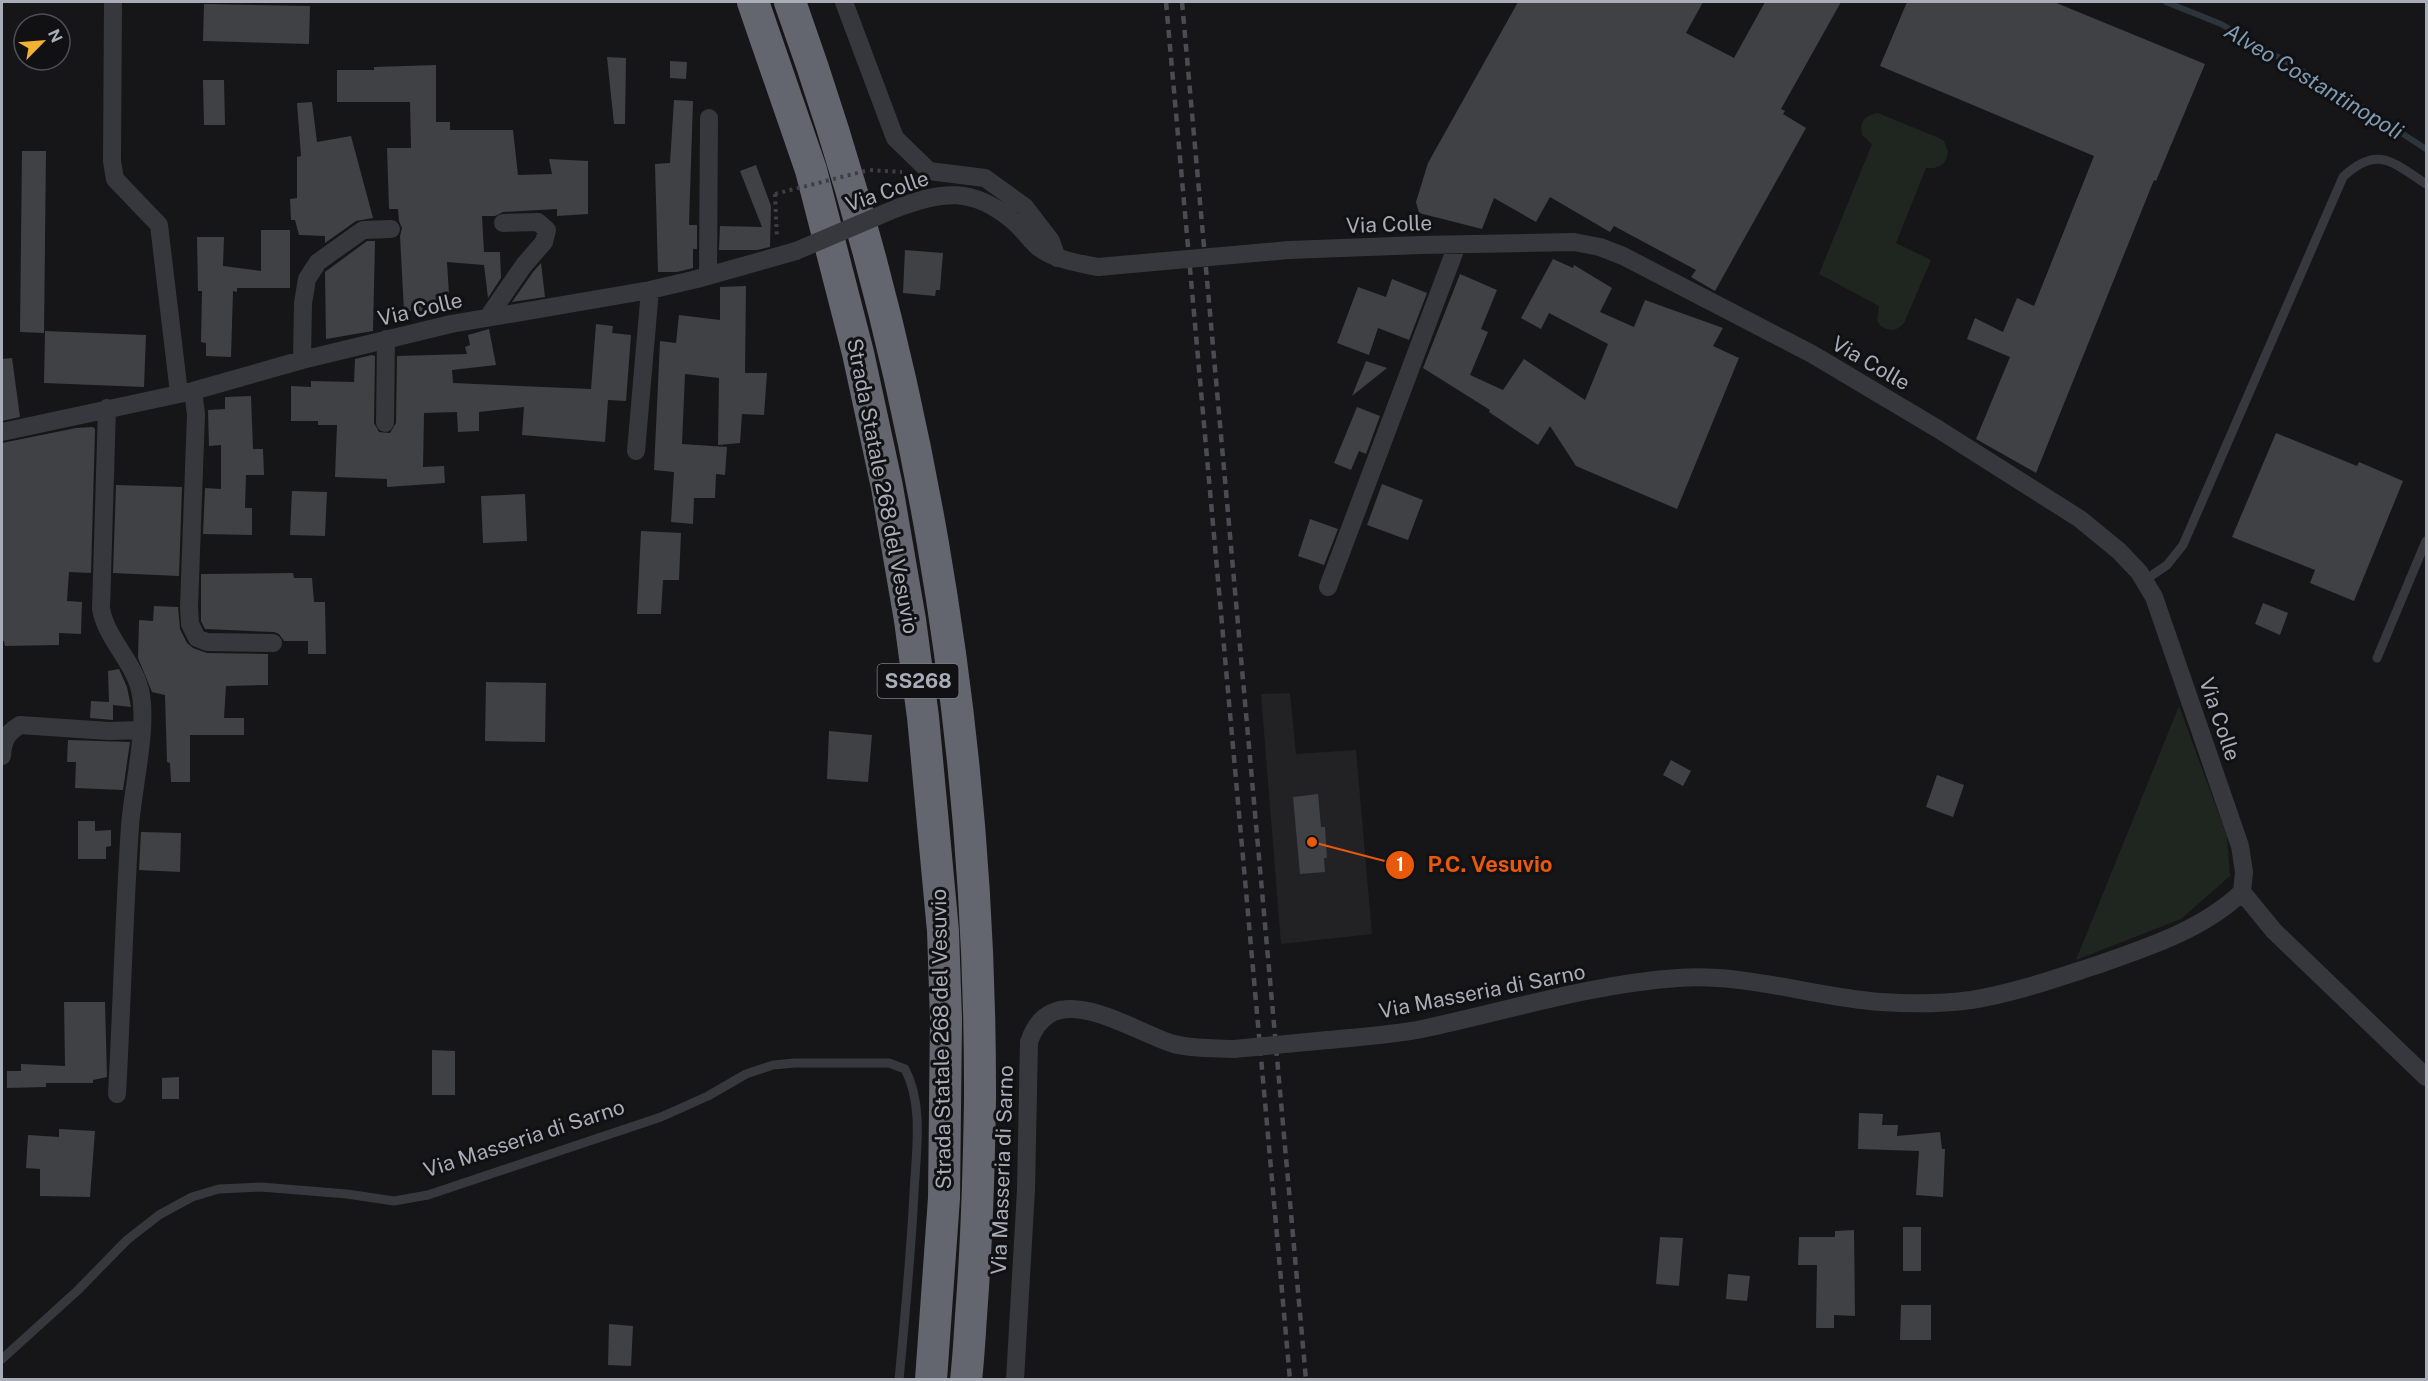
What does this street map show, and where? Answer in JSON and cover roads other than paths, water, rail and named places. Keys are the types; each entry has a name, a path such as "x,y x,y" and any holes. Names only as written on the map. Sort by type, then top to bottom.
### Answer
{"highway":[{"name":"Strada Statale 268 del Vesuvio","path":"753,2 811,170 858,353 887,487 924,717 943,931 946,1019 944,1198 931,1380"},
{"name":"Strada Statale 268 del Vesuvio","path":"790,2 843,158 892,345 921,483 956,704 968,811 977,927 980,1018 979,1201 966,1380"}],"street":[{"path":"113,2 112,161 115,179 159,225 186,392 196,414 190,624 197,638 207,642 273,643"},
{"path":"844,2 895,138 929,171 986,178 1025,207 1051,241 1057,258"},
{"path":"708,275 709,118"},
{"name":"Via Colle","path":"2,432 186,392 386,339 488,317 650,290 796,250 928,196 957,194 983,201 1012,220 1038,247 1057,258 1098,267 1289,250 1574,242 1600,247 1623,256 1742,316 1938,429 2080,519 2119,551 2145,580 2154,597 2240,846 2244,872 2242,892"},
{"path":"488,317 524,264 544,242 547,230 538,222 503,223"},
{"path":"303,360 303,303 307,279 318,262 363,230 391,229"},
{"path":"1328,587 1457,244"},
{"path":"636,451 650,290"},
{"path":"385,423 386,339"},
{"path":"107,408 101,609 103,623 137,680 143,712 130,824 117,1094"},
{"path":"2,756 5,739 9,732 20,725 109,731 141,730"},
{"path":"2242,892 2274,931 2427,1077"},
{"name":"Via Masseria di Sarno","path":"1015,1380 1026,1190 1029,1042 1034,1027 1045,1017 1061,1011 1098,1012 1175,1044 1234,1049 1420,1029 1613,987 1680,978 1750,981 1878,1002 1935,1003 1969,1000 2026,988 2131,953 2210,917 2230,904 2242,892"}],"lane":[{"path":"2145,580 2167,564 2183,545 2343,177 2356,164 2376,158 2396,164 2427,184"},
{"path":"2377,658 2427,541"},
{"name":"Via Masseria di Sarno","path":"2,1359 77,1291 127,1240 159,1215 192,1197 219,1189 261,1187 347,1194 394,1201 428,1195 661,1117 758,1070 795,1063 889,1063 905,1070 915,1097 916,1150 910,1263 898,1380"}],"waterway":[{"name":"Alveo Costantinopoli","path":"2166,2 2221,24 2337,91 2426,149"}],"railway":[{"path":"1166,2 1290,1380"},
{"path":"1182,2 1306,1380"}],"place":[{"name":"P.C. Vesuvio","path":"1312,842"}]}
